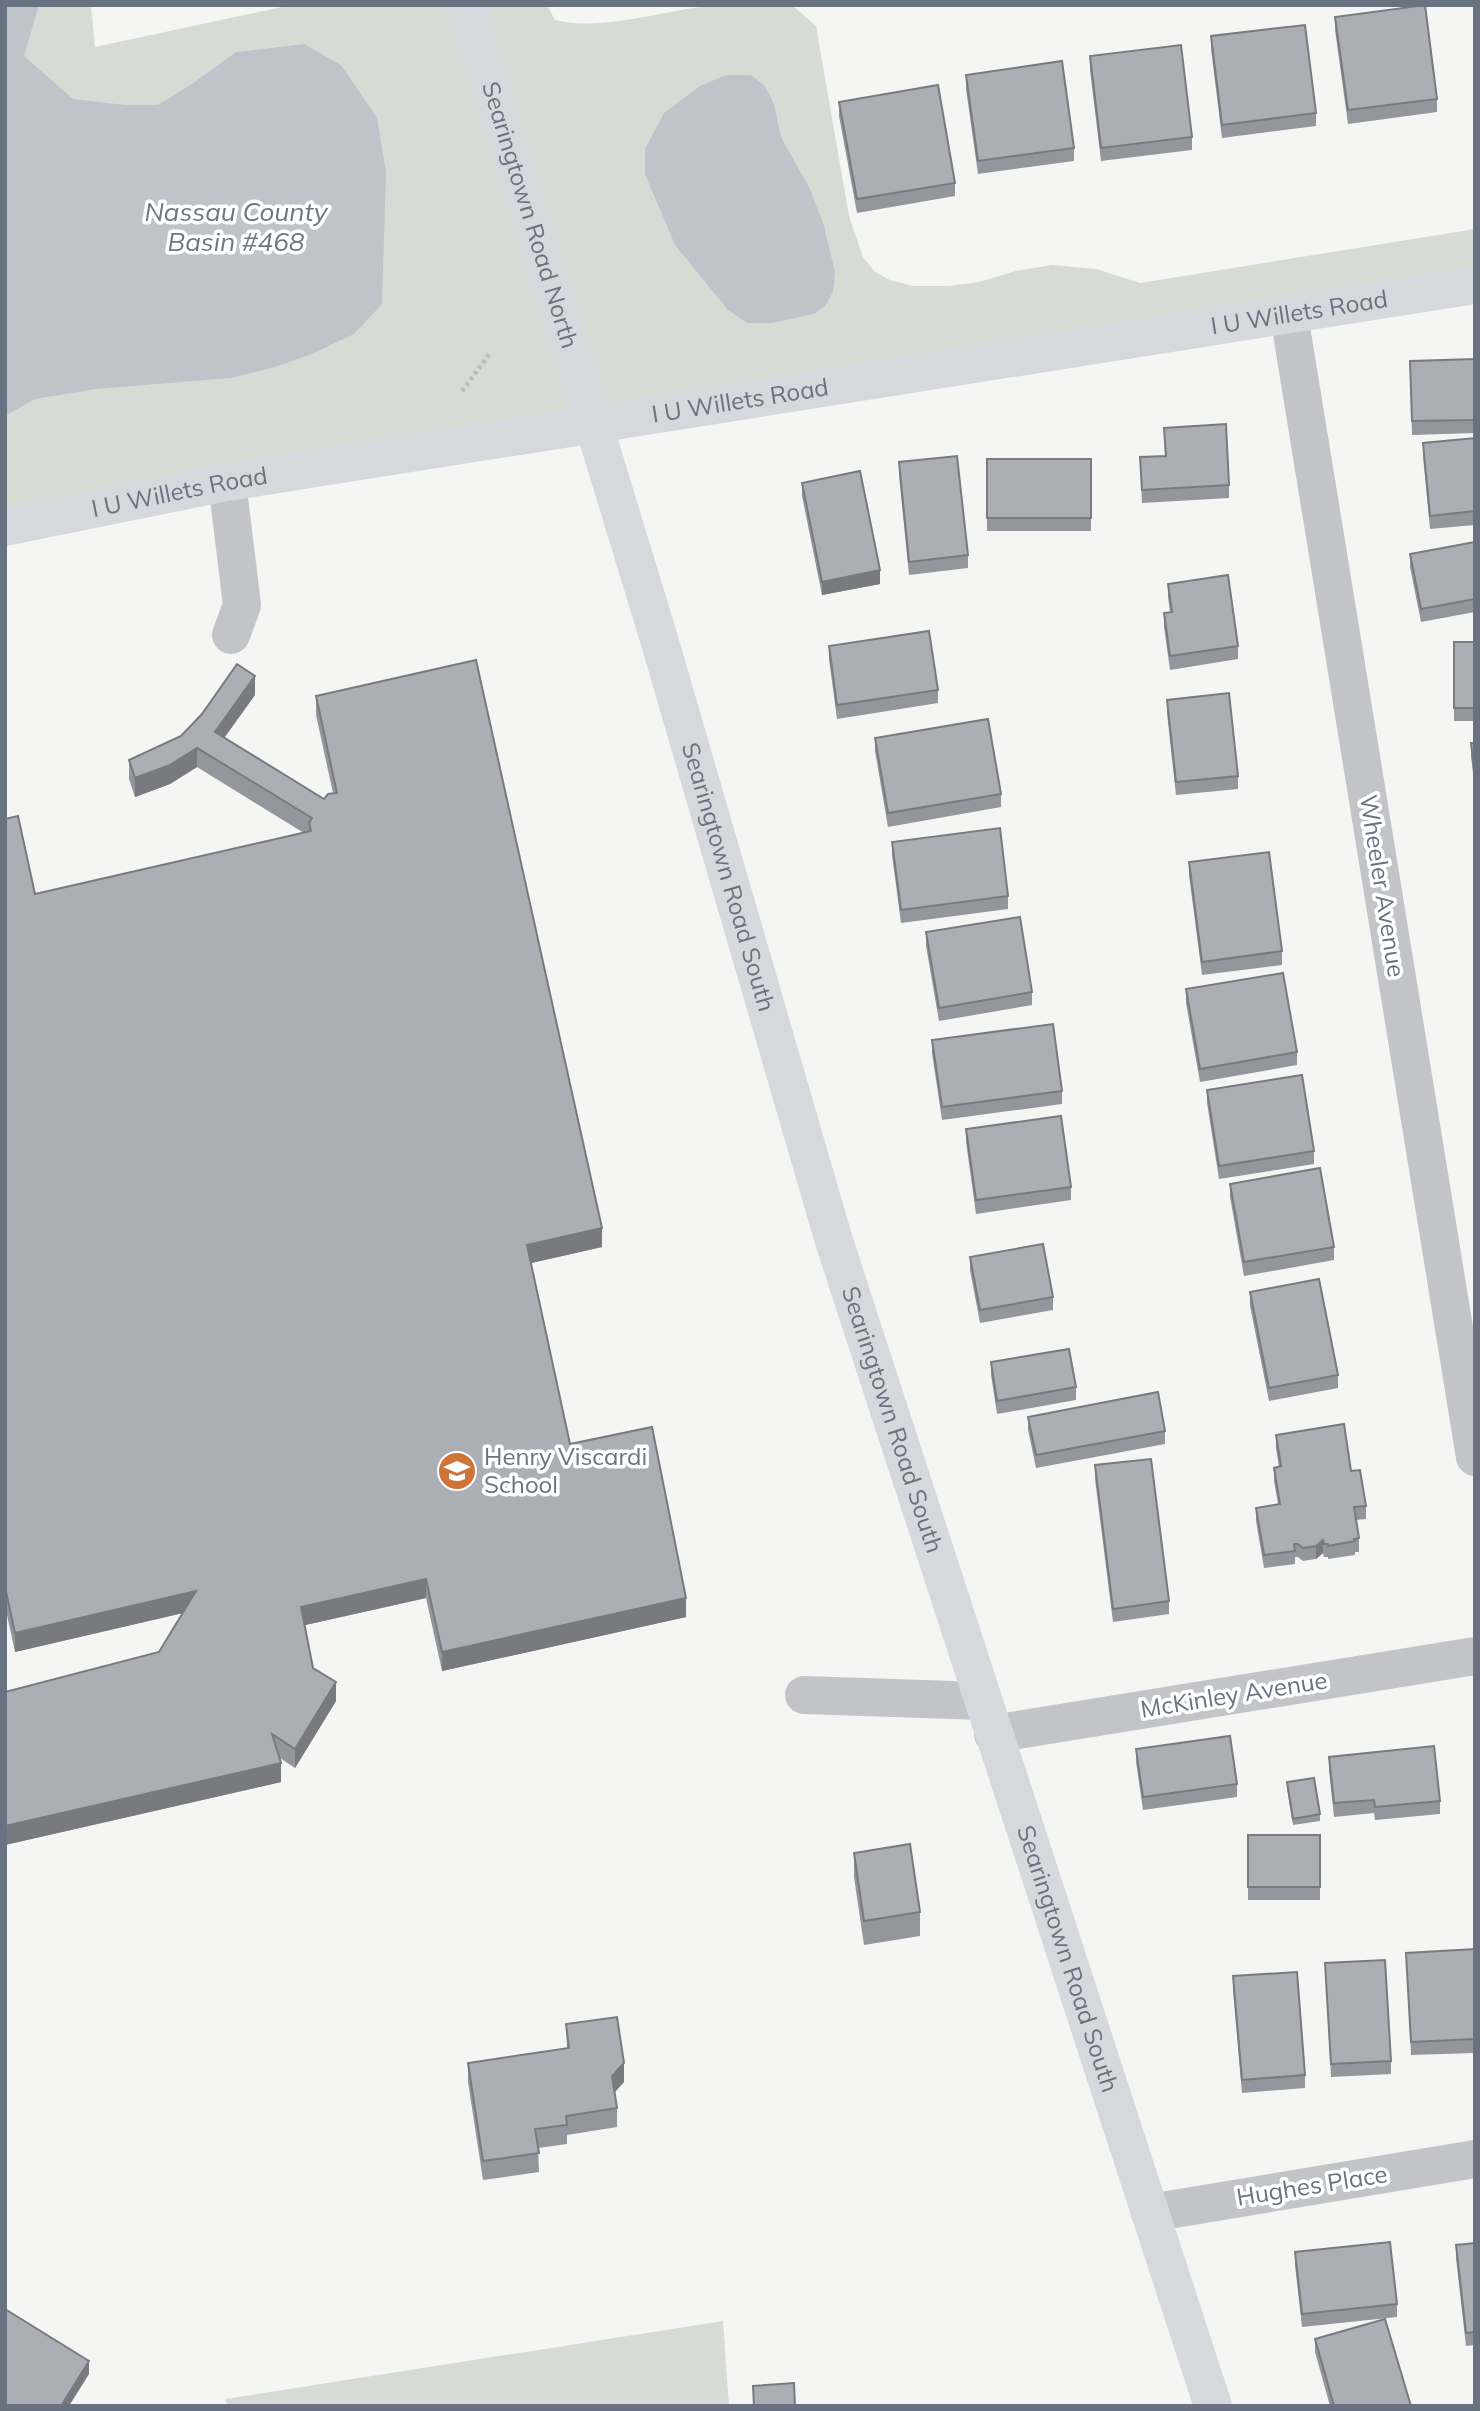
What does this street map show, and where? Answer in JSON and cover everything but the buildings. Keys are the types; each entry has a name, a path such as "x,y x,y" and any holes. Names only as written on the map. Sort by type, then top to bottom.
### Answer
{"main road":[{"name":"Searingtown Road North","path":"468,5 478,46 594,425"},
{"name":"I U Willets Road","path":"5,527 227,482 1475,285"},
{"name":"Searingtown Road South","path":"594,425 663,651 834,1241 1213,2406"}],"street":[{"name":"Wheeler Avenue","path":"1289,315 1475,1457"},
{"path":"227,482 242,605 231,635"},
{"name":"McKinley Avenue","path":"804,1695 988,1718 1475,1656"},
{"name":"Hughes Place","path":"1150,2213 1475,2159"}],"path":[{"path":"462,391 491,352"}],"shaded area":[{"path":"5,5 91,5 95,47 291,5 547,5 555,20 594,23 716,5 792,5 816,26 849,216 863,257 875,272 890,280 913,286 949,286 1052,265 1096,269 1140,283 1475,229 1475,273 5,515"},
{"path":"723,2321 729,2406 228,2406 225,2399"}],"water":[{"name":"Nassau County Basin #468","path":"5,5 39,5 24,56 73,99 125,105 158,105 236,52 304,44 341,65 377,118 386,172 382,304 354,334 312,354 275,367 231,378 96,389 35,399 5,416"},
{"path":"726,75 751,75 765,86 774,104 781,137 810,189 824,226 835,272 833,292 825,306 814,314 772,323 747,323 728,310 675,245 645,174 645,149 664,113 700,86"}],"place":[{"name":"Henry Viscardi School","path":"457,1471"}]}
